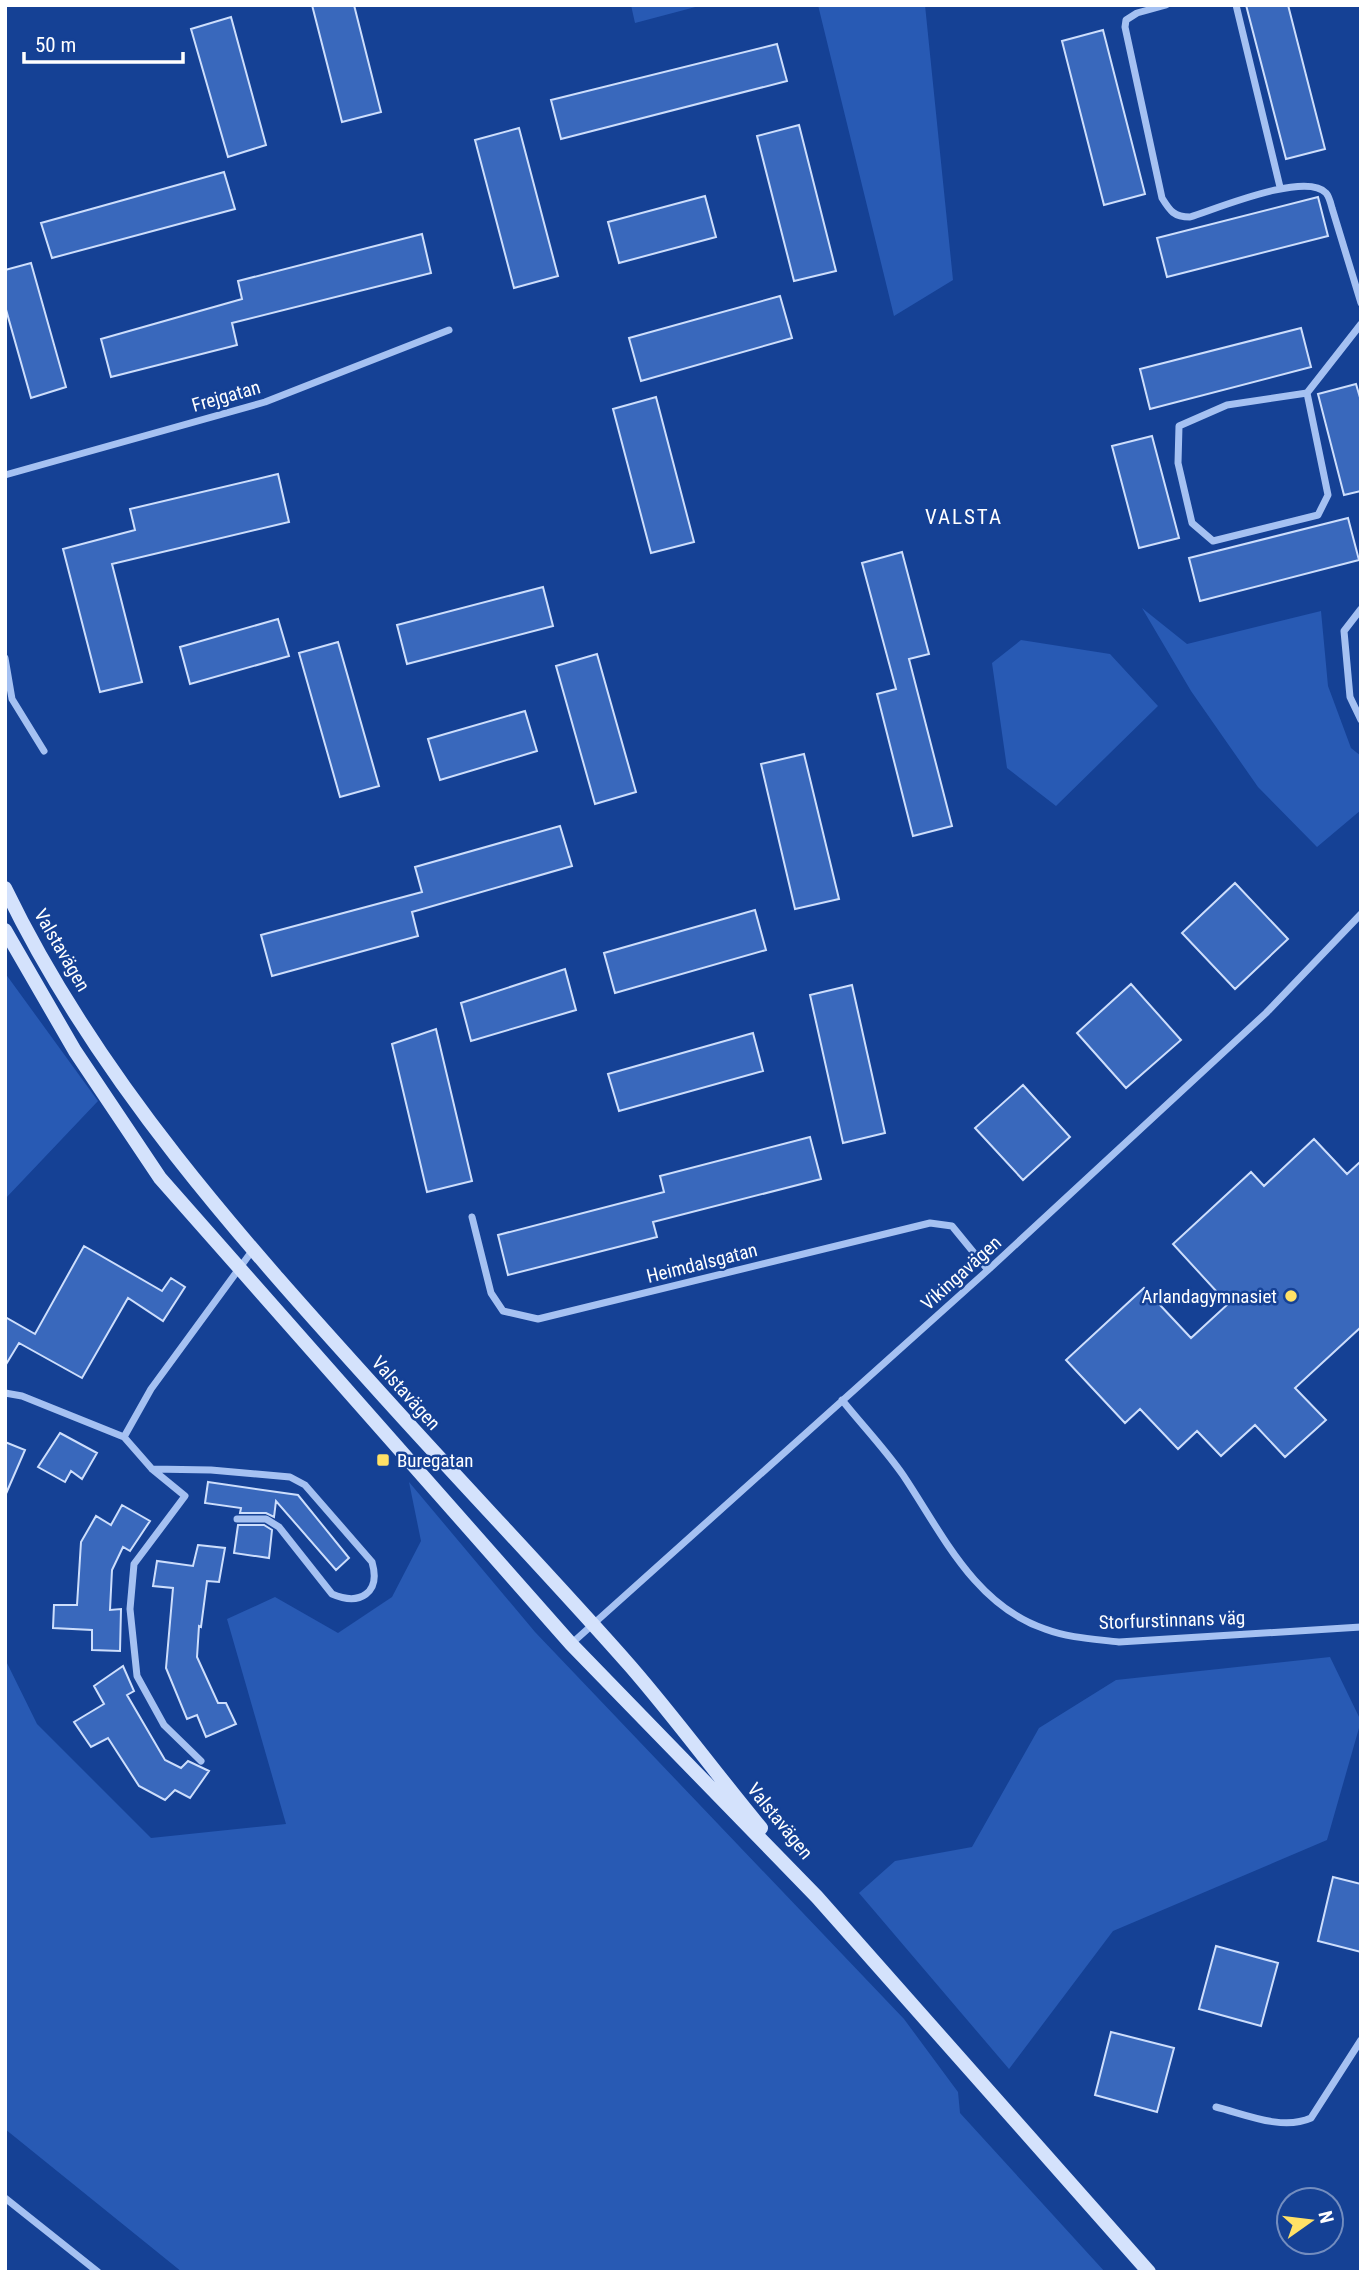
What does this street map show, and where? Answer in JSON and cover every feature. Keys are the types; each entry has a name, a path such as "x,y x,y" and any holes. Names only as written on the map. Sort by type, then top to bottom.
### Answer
{"street":[{"path":"1166,5 1137,13 1126,20 1125,27 1162,198 1170,212 1180,217 1190,217 1280,187 1315,187 1326,193 1361,303"},
{"path":"1236,5 1280,187"},
{"path":"1307,393 1328,495 1318,515 1213,541 1192,523 1178,463 1179,426 1227,405 1307,393 1361,324"},
{"name":"Frejgatan","path":"5,475 265,402 449,330"},
{"path":"1361,609 1344,631 1350,697 1361,720"},
{"path":"5,658 12,699 44,751"},
{"name":"Valstavägen","path":"5,888 22,922 93,1040 170,1150 252,1251 632,1668 817,1897 1149,2272"},
{"name":"Vikingavägen","path":"571,1644 988,1270 1266,1013 1361,914"},
{"name":"Valstavägen","path":"5,930 75,1051 160,1178 571,1644 817,1897"},
{"name":"Heimdalsgatan","path":"472,1217 491,1293 503,1311 538,1319 930,1223 952,1226 988,1270"},
{"path":"124,1437 151,1388 252,1251"},
{"path":"5,1393 22,1396 124,1437 152,1469 185,1496 134,1564 130,1609 137,1676 164,1726 201,1761"},
{"name":"Storfurstinnans väg","path":"842,1400 901,1472 956,1558 981,1588 1008,1611 1044,1629 1082,1638 1119,1642 1361,1627"},
{"path":"152,1469 211,1470 290,1477 305,1485 372,1562 376,1576 371,1590 358,1599 345,1599 332,1594 279,1527 266,1519 237,1519"},
{"path":"1216,2107 1285,2124 1311,2119 1361,2040"},
{"path":"5,2198 97,2272"}],"shaded area":[{"path":"631,5 703,5 635,23"},
{"path":"818,5 925,5 953,280 894,316"},
{"path":"1142,608 1187,644 1321,611 1328,686 1351,748 1361,756 1361,810 1317,847 1258,787 1191,691"},
{"path":"1021,640 1110,654 1158,706 1056,806 1007,768 992,663"},
{"path":"5,973 98,1101 5,1199"},
{"path":"409,1482 535,1632 904,2019 958,2092 960,2113 1105,2272 182,2272 5,2129 5,1659 37,1724 151,1838 286,1824 227,1619 275,1597 338,1633 392,1597 421,1541"},
{"path":"1330,1657 1361,1721 1327,1840 1113,1931 1009,2069 859,1893 895,1861 972,1847 1039,1728 1116,1680"}],"building":[{"path":"312,5 354,5 381,112 342,122"},
{"path":"1246,5 1288,5 1325,149 1286,159"},
{"path":"231,17 266,145 228,157 191,29"},
{"path":"1103,30 1145,194 1104,205 1062,41"},
{"path":"777,44 787,81 561,139 551,100"},
{"path":"799,125 836,271 794,281 757,136"},
{"path":"519,128 558,276 514,288 475,140"},
{"path":"224,172 235,209 52,258 41,223"},
{"path":"705,196 716,237 619,263 608,222"},
{"path":"1318,197 1328,236 1167,277 1157,238"},
{"path":"422,234 431,273 232,323 237,345 111,377 101,339 242,299 238,281"},
{"path":"31,263 66,387 31,398 5,306 5,270"},
{"path":"780,296 792,338 641,381 629,338"},
{"path":"1301,328 1311,367 1150,409 1140,369"},
{"path":"1356,384 1361,401 1361,491 1344,495 1318,394"},
{"path":"656,397 694,542 651,553 613,409"},
{"path":"1152,436 1179,538 1139,548 1112,446"},
{"path":"278,474 289,522 112,564 142,682 100,692 63,549 135,530 130,509"},
{"path":"1348,518 1359,560 1200,601 1189,558"},
{"path":"902,552 929,654 909,659 952,826 913,836 877,694 896,689 862,563"},
{"path":"543,587 553,626 407,664 397,625"},
{"path":"278,619 289,656 190,684 180,647"},
{"path":"338,642 379,786 340,797 299,653"},
{"path":"597,654 636,792 595,804 556,666"},
{"path":"525,711 537,751 440,780 428,739"},
{"path":"804,754 839,899 795,909 761,764"},
{"path":"560,826 572,866 412,912 418,936 272,976 261,935 422,892 415,867"},
{"path":"1235,883 1288,939 1235,989 1182,933"},
{"path":"755,910 766,950 615,993 604,953"},
{"path":"565,969 576,1010 471,1041 461,1003"},
{"path":"1131,984 1181,1040 1126,1088 1077,1033"},
{"path":"852,985 885,1133 843,1143 810,995"},
{"path":"436,1029 472,1181 427,1192 392,1044"},
{"path":"753,1033 763,1071 619,1111 608,1074"},
{"path":"1023,1085 1070,1137 1023,1180 975,1128"},
{"path":"810,1137 821,1179 653,1222 657,1237 508,1275 498,1235 664,1192 660,1176"},
{"name":"Arlandagymnasiet","path":"1314,1139 1347,1174 1361,1161 1361,1327 1295,1388 1326,1420 1285,1457 1255,1425 1221,1456 1197,1431 1178,1449 1140,1409 1125,1423 1066,1360 1144,1288 1191,1338 1228,1304 1173,1244 1251,1172 1264,1186"},
{"path":"84,1246 162,1291 171,1278 185,1287 163,1321 128,1298 82,1378 19,1343 5,1366 5,1317 35,1334"},
{"path":"60,1433 97,1453 82,1479 71,1471 65,1482 38,1467"},
{"path":"5,1442 25,1450 5,1496"},
{"path":"208,1482 298,1495 349,1558 336,1570 276,1501 274,1517 266,1513 240,1513 241,1508 205,1503"},
{"path":"122,1505 150,1521 130,1551 123,1547 112,1570 110,1610 121,1609 120,1651 92,1650 92,1630 53,1628 54,1605 77,1605 81,1542 96,1516 111,1525"},
{"path":"238,1525 264,1525 272,1530 269,1558 234,1553"},
{"path":"198,1545 225,1548 219,1582 207,1581 197,1657 218,1703 226,1703 236,1724 206,1737 197,1715 187,1719 166,1668 173,1588 153,1586 157,1561 193,1566"},
{"path":"123,1666 134,1691 127,1695 165,1760 181,1768 188,1761 209,1771 190,1798 175,1790 165,1800 139,1786 108,1738 91,1747 74,1722 104,1704 94,1686"},
{"path":"1333,1877 1361,1884 1361,1952 1318,1941"},
{"path":"1216,1946 1278,1963 1261,2026 1199,2009"},
{"path":"1111,2032 1174,2048 1157,2112 1095,2095"}],"place":[{"name":"Arlandagymnasiet","path":"1291,1296"},
{"name":"Buregatan","path":"383,1460"}],"district":[{"name":"VALSTA","path":"964,517"}]}
